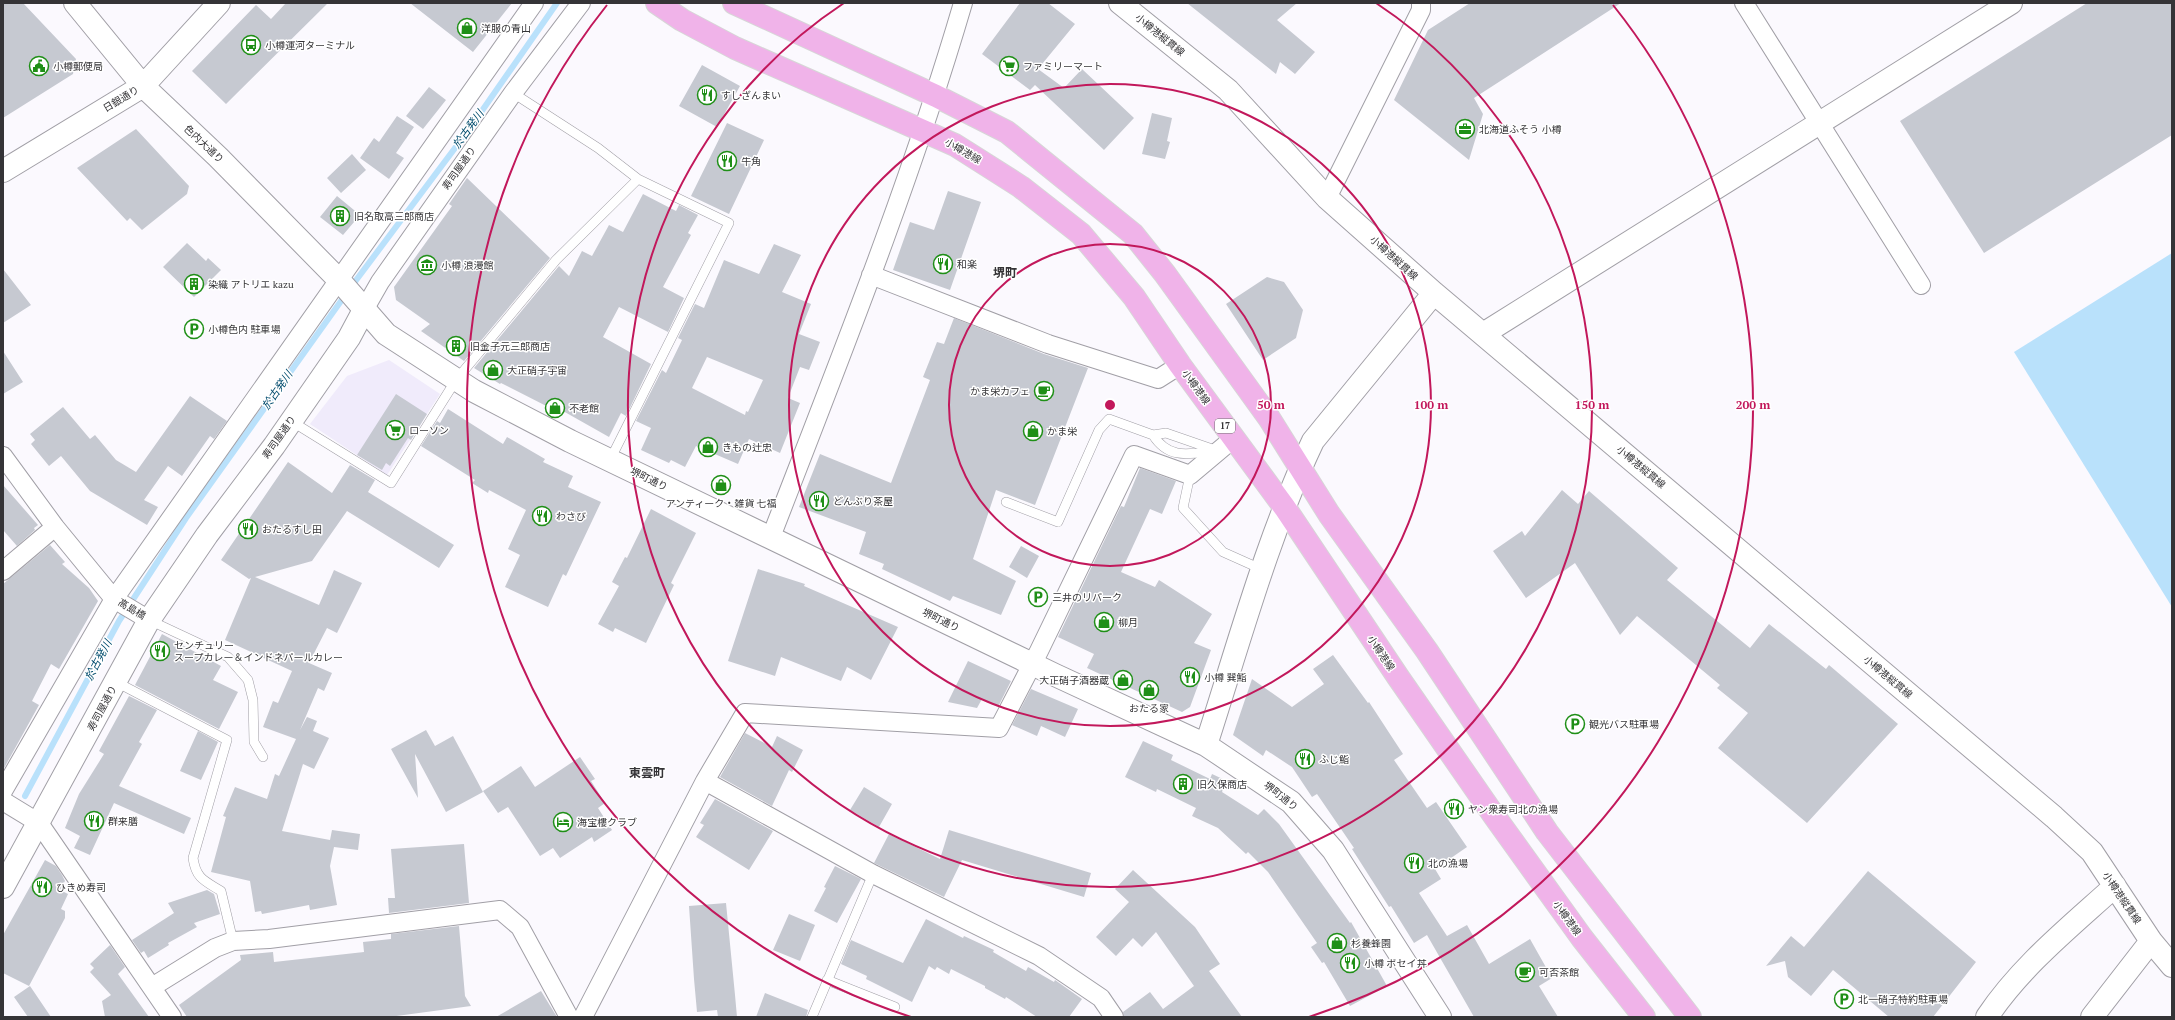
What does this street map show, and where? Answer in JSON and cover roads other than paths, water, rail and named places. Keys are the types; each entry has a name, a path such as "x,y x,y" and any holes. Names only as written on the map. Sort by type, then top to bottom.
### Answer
{"main road":[{"name":"小樽港線","path":"657,3 682,20 734,48 794,76 955,145 1021,187 1081,234 1134,297 1180,365 1226,444 1285,508 1389,664 1495,817 1582,938 1644,1017"},
{"path":"734,3 936,96 1007,132 1134,234 1166,274 1269,418 1329,514 1427,651 1547,832 1690,1017"}],"street":[{"name":"色内大通り","path":"74,3 143,86 218,157 339,280 359,303"},
{"name":"日銀通り","path":"3,171 143,86 219,3"},
{"path":"172,1017 33,819 4,798 114,599 534,3"},
{"name":"寿司屋通り","path":"3,887 33,819 116,682 149,620 207,535 291,421 349,338 359,303 380,282 513,92 580,3"},
{"path":"771,537 871,275 936,96 963,3"},
{"name":"小樽港縦貫線","path":"1120,3 1228,90 1327,198 1434,294 2054,817 2092,852 2151,941 2172,966"},
{"path":"1327,198 1421,10 1421,3"},
{"path":"1744,3 1921,285"},
{"path":"1483,334 2011,3"},
{"path":"871,275 1048,344 1158,379 1180,365"},
{"path":"1206,744 1261,569 1300,467 1313,441 1434,294"},
{"name":"堺町通り","path":"359,303 386,334 456,380 525,419 1032,664 1206,744 1291,802 1317,830 1333,850 1440,1017"},
{"path":"583,1017 705,781 745,713 999,728 1032,664 1134,455 1190,475 1226,444"},
{"name":"高島橋","path":"3,456 55,527 114,599 149,620"},
{"path":"3,571 55,527"},
{"path":"705,781 873,874 1039,956 1101,998 1114,1017"},
{"path":"1987,1017 2004,992 2032,962 2115,886"},
{"path":"152,987 216,948 233,941 269,939 500,910 520,927 569,1017"},
{"path":"2092,1017 2151,941"}],"lane":[{"path":"513,92 598,148 638,179 729,223 610,460"},
{"path":"291,421 391,483 456,380 556,260 638,179"},
{"path":"1006,502 1058,522 1099,430 1109,419 1153,435 1166,433 1226,444"},
{"path":"1153,435 1160,446 1184,455 1226,444"},
{"path":"1190,475 1183,508 1223,552 1261,569"},
{"path":"149,620 228,657 248,680 253,700 254,742 263,757"},
{"path":"116,682 227,740 193,858 195,871 200,877 221,891 233,941"},
{"path":"812,1017 873,874"},
{"path":"827,980 895,1007"}],"water":[{"path":"2172,253 2172,607 2014,352"}],"waterway":[{"name":"於古発川","path":"351,287 470,128 557,3"},
{"name":"於古発川","path":"25,796 119,621 186,518 346,294"}],"place":[{"name":"洋服の青山","path":"467,28"},
{"name":"小樽運河ターミナル","path":"251,45"},
{"name":"小樽郵便局","path":"39,66"},
{"name":"ファミリーマート","path":"1009,66"},
{"name":"すしざんまい","path":"707,95"},
{"name":"北海道ふそう 小樽","path":"1465,129"},
{"name":"牛角","path":"727,161"},
{"name":"旧名取高三郎商店","path":"340,216"},
{"name":"和楽","path":"943,264"},
{"name":"小樽 浪漫館","path":"427,265"},
{"name":"染織 アトリエ kazu","path":"194,284"},
{"name":"小樽色内 駐車場","path":"194,329"},
{"name":"旧金子元三郎商店","path":"456,346"},
{"name":"大正硝子宇宙","path":"493,370"},
{"name":"かま栄カフェ","path":"1044,391"},
{"name":"不老館","path":"555,408"},
{"name":"ローソン","path":"395,430"},
{"name":"かま栄","path":"1033,431"},
{"name":"きもの辻忠","path":"708,447"},
{"name":"アンティーク・雑貨 七福","path":"721,485"},
{"name":"どんぶり茶屋","path":"819,501"},
{"name":"わさび","path":"542,516"},
{"name":"おたるすし田","path":"248,529"},
{"name":"三井のリパーク","path":"1038,597"},
{"name":"柳月","path":"1104,622"},
{"name":"センチュリー スープカレー＆インドネパールカレー","path":"160,651"},
{"name":"小樽 巽鮨","path":"1190,677"},
{"name":"大正硝子酒器蔵","path":"1123,680"},
{"name":"おたる家","path":"1149,690"},
{"name":"観光バス駐車場","path":"1575,724"},
{"name":"ふじ鮨","path":"1305,759"},
{"name":"旧久保商店","path":"1183,784"},
{"name":"ヤン衆寿司北の漁場","path":"1454,809"},
{"name":"群来膳","path":"94,821"},
{"name":"海宝樓クラブ","path":"563,822"},
{"name":"北の漁場","path":"1414,863"},
{"name":"ひきめ寿司","path":"42,887"},
{"name":"杉養蜂園","path":"1337,943"},
{"name":"小樽 ポセイ丼","path":"1350,963"},
{"name":"可否茶館","path":"1525,972"},
{"name":"北一硝子特約駐車場","path":"1844,999"}],"district":[{"name":"堺町","path":"1005,272"},
{"name":"東雲町","path":"647,772"}]}
